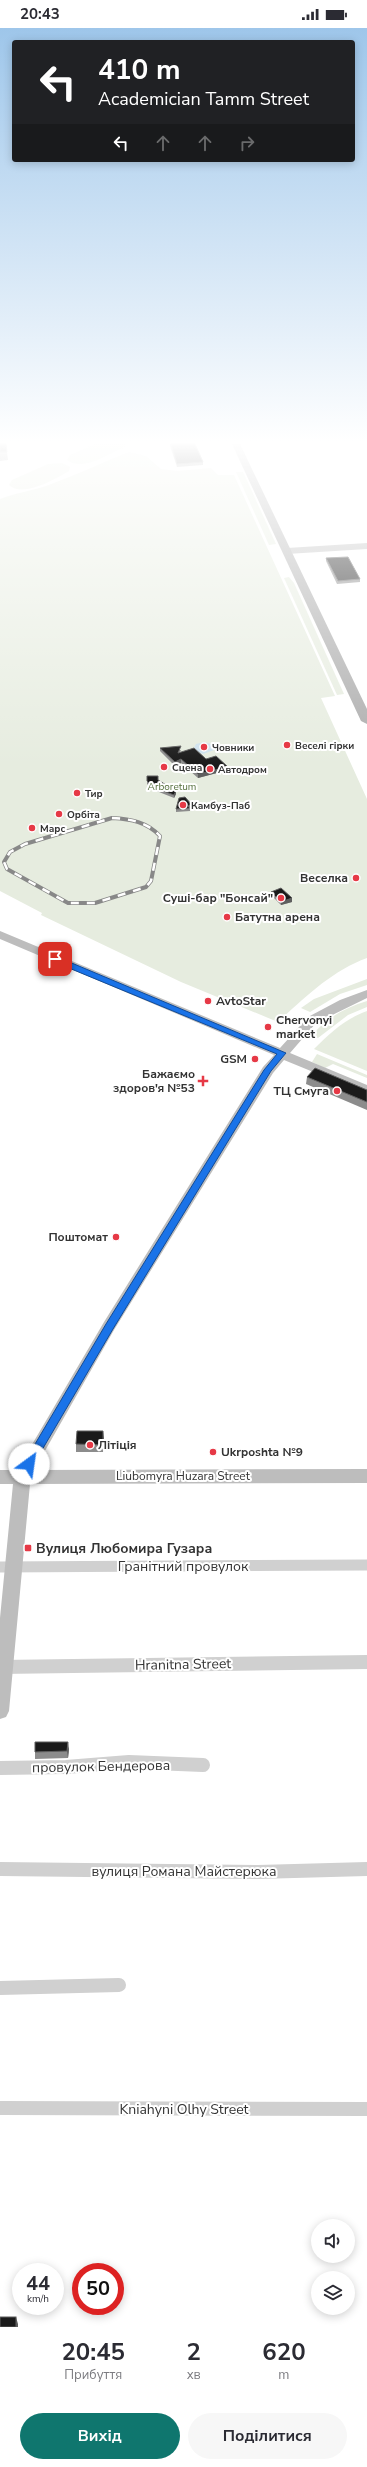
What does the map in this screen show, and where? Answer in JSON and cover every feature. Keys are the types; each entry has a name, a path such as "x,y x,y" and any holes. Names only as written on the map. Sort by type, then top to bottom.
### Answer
{"main road":[{"path":"287,551 367,720"},
{"path":"0,935 367,1090"},
{"path":"0,1711 7,1568 22,1477 110,1326 268,1070 312,1020 344,1003 367,994"},
{"name":"Liubomyra Huzara Street","path":"0,1478 367,1476"}],"street":[{"name":"Гранітний провулок","path":"7,1568 367,1565"},
{"name":"Hranitna Street","path":"2,1667 367,1662"},
{"name":"провулок Бендерова","path":"0,1768 66,1767 129,1762 203,1765"},
{"name":"вулиця Романа Майстерюка","path":"0,1869 258,1872 367,1869"},
{"path":"0,1988 119,1985"},
{"name":"Kniahyni Olhy Street","path":"0,2108 367,2109"}],"green space":[{"name":"Arboretum","path":"0,551 269,551 335,696 321,698 367,799 367,958 354,963 331,977 309,994 278,1022 181,982 41,915 42,913 0,891"},
{"path":"289,577 294,583 344,694 337,695 284,578"},
{"path":"367,979 367,985 340,994 310,1012 301,1008 314,999"},
{"path":"367,1001 367,1007 348,1015 318,1038 312,1036 323,1024 337,1014 352,1006"},
{"path":"367,1011 367,1071 314,1049 338,1027 359,1014"},
{"path":"317,1054 367,1075 367,1078 333,1064 325,1068 312,1062"}],"water":[{"name":"Човники","path":"204,742 211,744 214,750 203,754 193,750 196,744"}],"building":[{"path":"348,557 360,579 338,581 326,558"},
{"path":"181,746 178,753 194,748 206,759 216,756 228,767 198,774 181,759 175,762 160,748"},
{"path":"147,776 158,776 158,780 176,791 174,795 153,787 147,781"},
{"name":"Камбуз-Паб","path":"185,797 192,805 188,806 190,808 176,809 179,798"},
{"path":"281,888 292,898 281,902 271,892"},
{"path":"315,1068 367,1090 367,1102 307,1077"},
{"path":"77,1431 103,1431 103,1445 76,1444"},
{"path":"35,1742 68,1742 67,1751 35,1752"},
{"path":"0,2317 16,2317 16,2327 0,2327"}],"railway":[{"path":"112,818 126,819 144,824 160,836 151,881 146,887 95,903 68,903 7,869 4,862 10,852 25,844 112,818"}],"place":[{"name":"Веселі гірки","path":"287,745"},
{"name":"Човники","path":"204,747"},
{"name":"Сцена","path":"164,767"},
{"name":"Автодром","path":"210,769"},
{"name":"Тир","path":"77,793"},
{"name":"Камбуз-Паб","path":"183,805"},
{"name":"Орбіта","path":"59,814"},
{"name":"Марс","path":"32,828"},
{"name":"Веселка","path":"356,878"},
{"name":"Суші-бар \"Бонсай\"","path":"281,898"},
{"name":"Батутна арена","path":"227,917"},
{"name":"AvtoStar","path":"208,1001"},
{"name":"Chervonyi market","path":"268,1027"},
{"name":"GSM","path":"255,1059"},
{"name":"Бажаємо здоров'я №53","path":"203,1081"},
{"name":"ТЦ Смуга","path":"337,1091"},
{"name":"Поштомат","path":"116,1237"},
{"name":"Літіція","path":"90,1445"},
{"name":"Ukrposhta №9","path":"213,1452"},
{"name":"Вулиця Любомира Гузара","path":"28,1548"}],"route":[{"path":"29,1464 110,1326 179,1217 268,1070 282,1053 55,959"}]}
